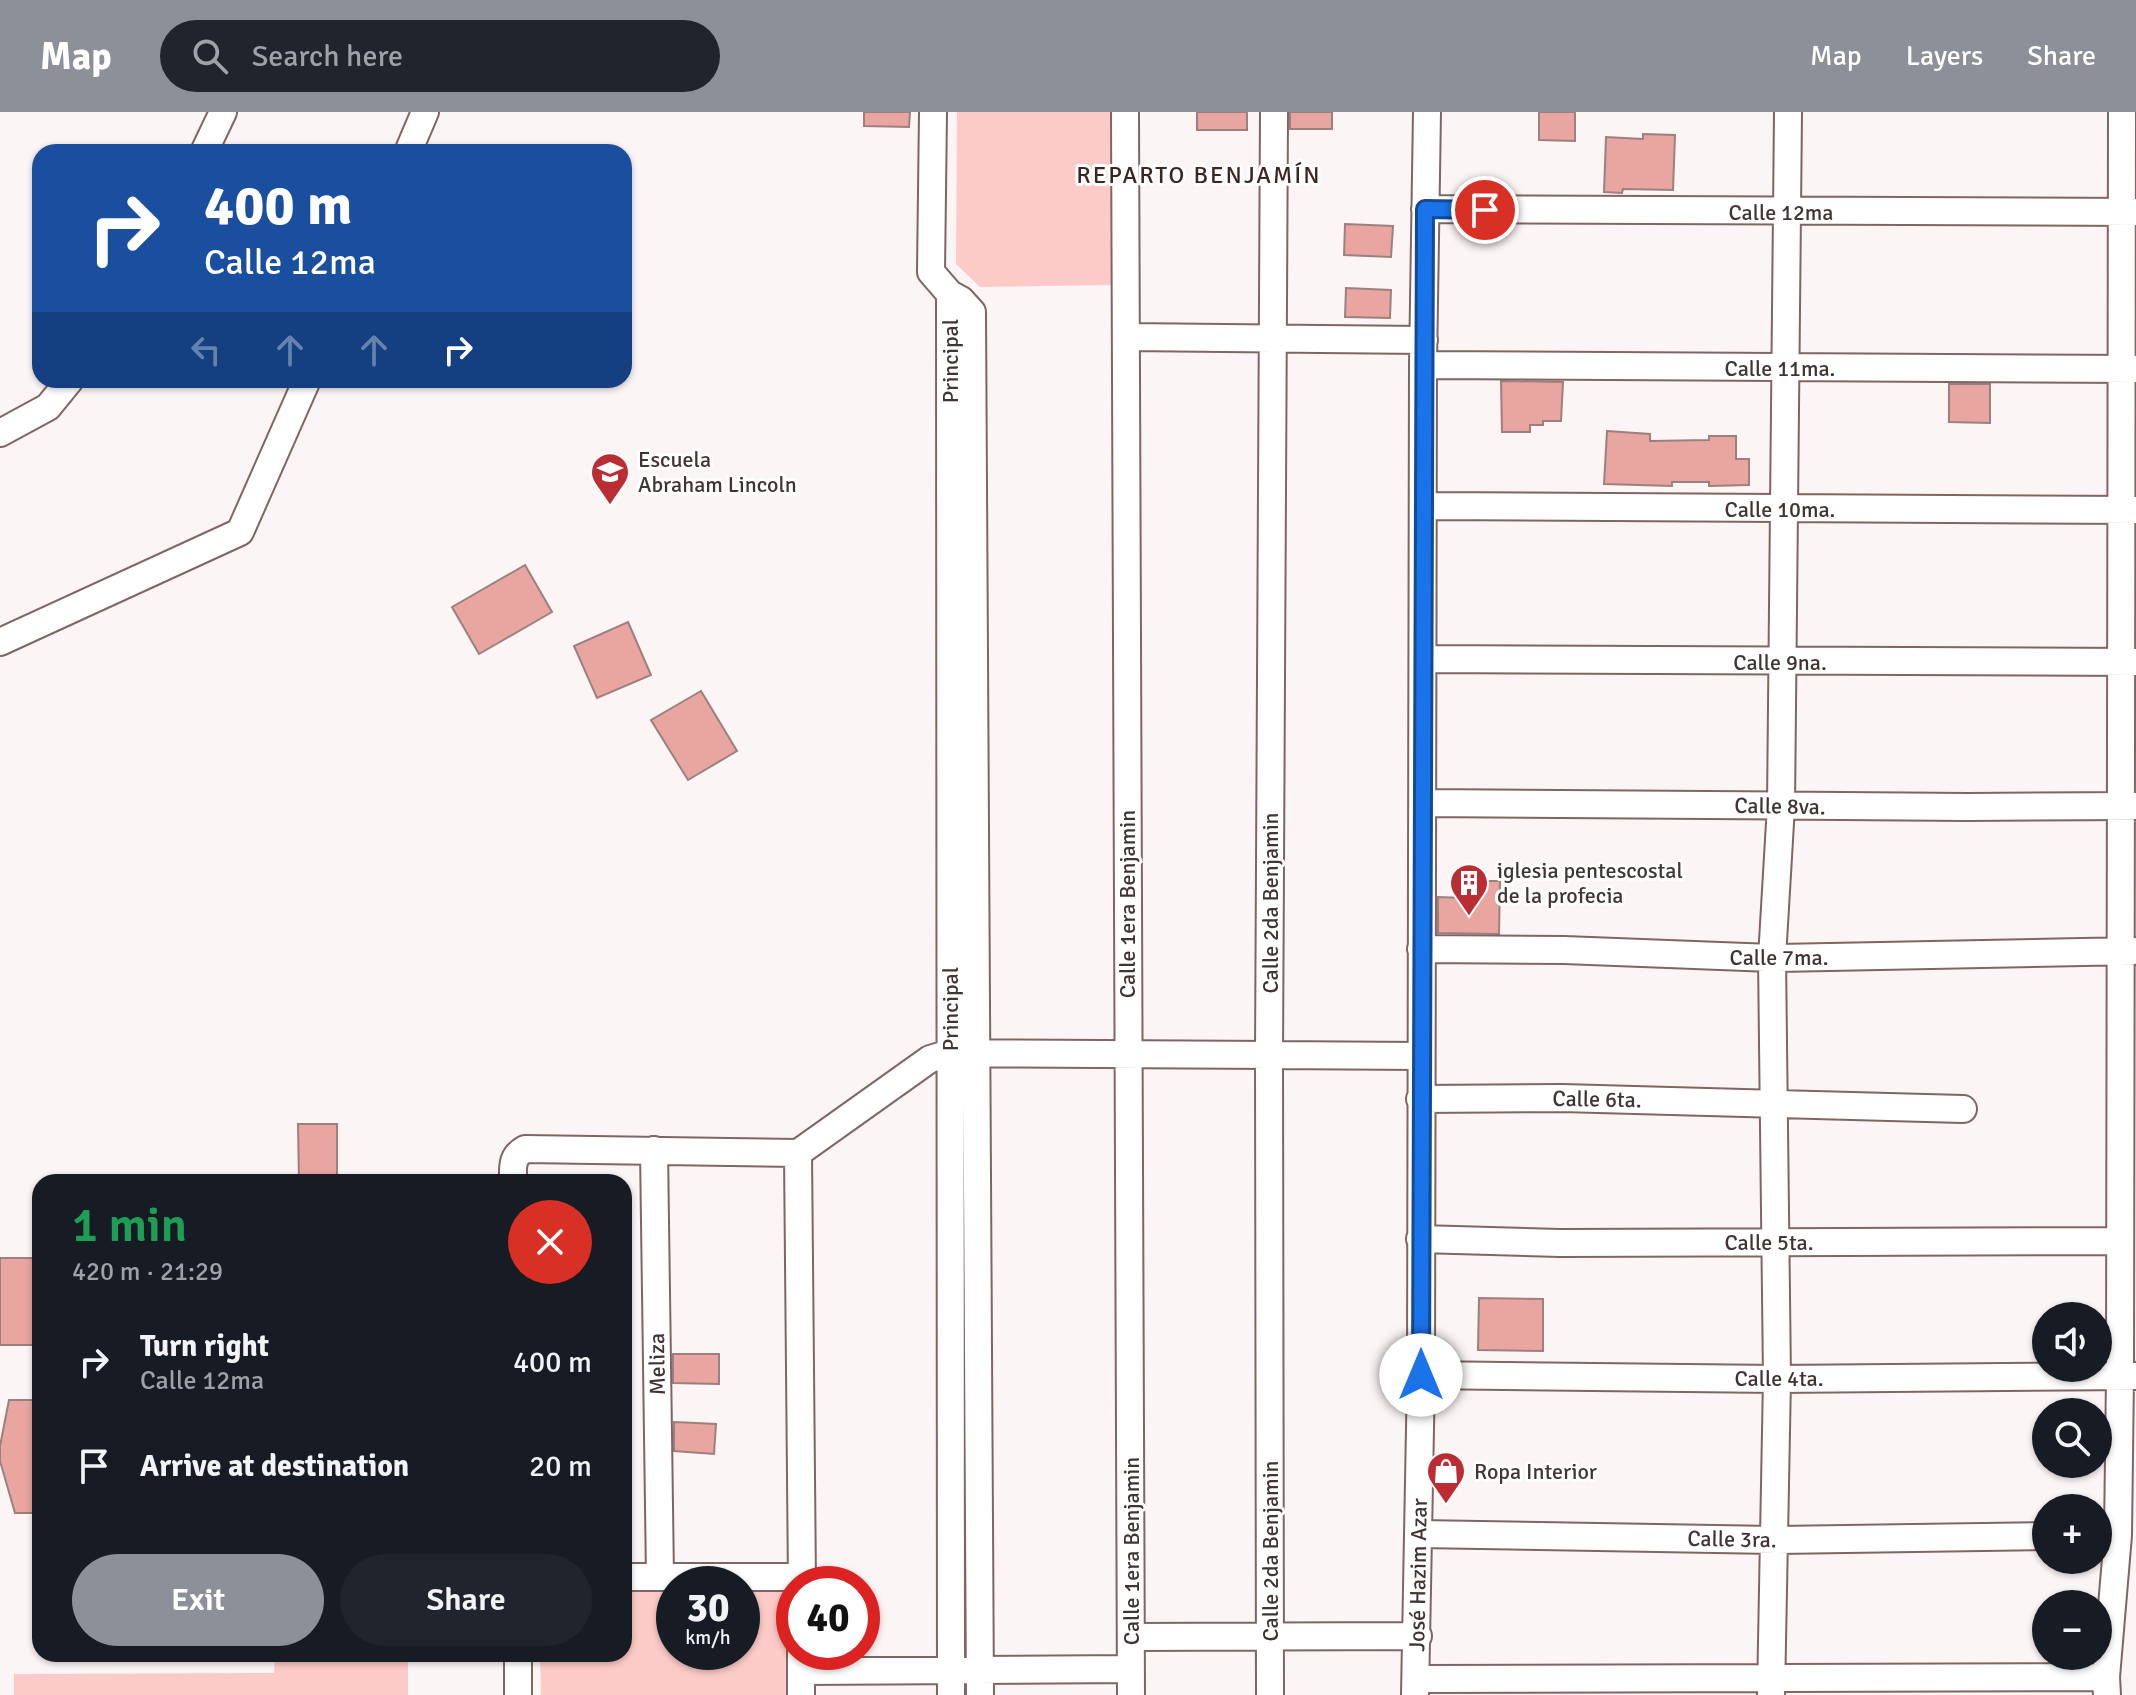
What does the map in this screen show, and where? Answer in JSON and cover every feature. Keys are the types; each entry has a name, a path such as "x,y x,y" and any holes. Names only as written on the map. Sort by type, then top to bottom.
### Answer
{"street":[{"path":"208,144 223,112"},
{"path":"411,144 425,112"},
{"path":"933,112 931,272 950,294"},
{"name":"Calle 1era Benjamin","path":"1125,112 1131,1682"},
{"name":"Calle 2da Benjamin","path":"1270,1695 1269,1055 1274,112"},
{"name":"José Hazim Azar","path":"1416,1687 1421,1375 1427,112"},
{"path":"1771,1686 1777,1379 1772,958 1781,806 1788,112"},
{"path":"2112,1504 2128,1376 2119,1241 2128,1107 2129,212 2122,112"},
{"name":"Calle 12ma","path":"1425,209 2129,212"},
{"name":"Principal","path":"951,1682 950,294 972,312 980,1682"},
{"name":"Calle 11ma.","path":"1128,337 1274,338 1424,353 1784,369 2128,369"},
{"path":"0,433 48,407 63,388"},
{"path":"0,642 240,532 303,388"},
{"name":"Calle 10ma.","path":"1424,506 2128,510"},
{"name":"Calle 9na.","path":"1424,659 2128,662"},
{"name":"Calle 8va.","path":"1424,803 2128,806"},
{"name":"Calle 7ma.","path":"1421,949 1564,950 1772,958 2128,951"},
{"path":"513,1174 513,1161 525,1149 798,1153 930,1059 950,1053 1421,1056"},
{"name":"Calle 6ta.","path":"1420,1099 1562,1098 1963,1109"},
{"name":"Meliza","path":"654,1150 660,1566"},
{"path":"798,1153 802,1566"},
{"name":"Calle 5ta.","path":"1420,1239 1560,1243 2119,1241"},
{"name":"Calle 4ta.","path":"1421,1375 1777,1379 2128,1376"},
{"name":"Calle 3ra.","path":"1419,1534 1774,1540 2032,1536"},
{"path":"1416,1687 2107,1686 2108,1574"},
{"path":"632,1577 656,1577"},
{"path":"1132,1637 1418,1636"},
{"path":"518,1662 518,1695"},
{"path":"801,1673 951,1682 1131,1682"}],"shaded area":[{"path":"957,112 1110,112 1113,285 980,287 956,264"},
{"path":"776,1586 776,1670 790,1670 790,1695 541,1695 540,1662 632,1662 632,1588 656,1587 656,1670 760,1670 760,1587"},
{"path":"275,1662 408,1662 408,1695 14,1695 14,1674 274,1673"}],"building":[{"path":"864,112 910,112 909,127 864,126"},
{"path":"1197,112 1247,112 1247,130 1197,130"},
{"path":"1290,112 1332,112 1332,129 1290,129"},
{"path":"1539,112 1575,112 1575,141 1539,140"},
{"path":"1643,134 1675,135 1673,190 1623,189 1622,193 1604,192 1606,137 1643,139"},
{"path":"1345,224 1393,226 1391,257 1344,255"},
{"path":"1346,288 1391,290 1390,318 1345,317"},
{"path":"1501,381 1563,382 1561,421 1530,425 1530,432 1502,432"},
{"path":"1949,384 1990,384 1990,423 1949,422"},
{"path":"1607,431 1650,434 1650,441 1709,440 1709,436 1736,436 1736,459 1749,459 1749,485 1709,486 1709,482 1672,482 1672,486 1604,484"},
{"path":"525,565 552,612 479,654 452,607"},
{"path":"628,622 651,675 597,698 574,646"},
{"path":"701,691 737,751 688,780 651,720"},
{"name":"iglesia pentescostal de la profecia","path":"1469,881 1500,881 1499,934 1438,933 1438,897 1468,898"},
{"path":"298,1124 337,1124 337,1174 299,1174"},
{"path":"0,1258 32,1258 32,1345 0,1345"},
{"path":"1479,1298 1543,1299 1543,1351 1478,1350"},
{"path":"673,1354 719,1354 719,1384 673,1383"},
{"path":"9,1400 32,1400 32,1513 15,1513 0,1461"},
{"path":"674,1422 716,1424 714,1454 674,1451"}],"place":[{"name":"Escuela Abraham Lincoln","path":"610,506"},
{"name":"iglesia pentescostal de la profecia","path":"1469,917"},
{"name":"Ropa Interior","path":"1446,1505"}],"district":[{"name":"REPARTO BENJAMÍN","path":"1199,175"}],"route":[{"path":"1421,1375 1425,209 1485,210"}]}
